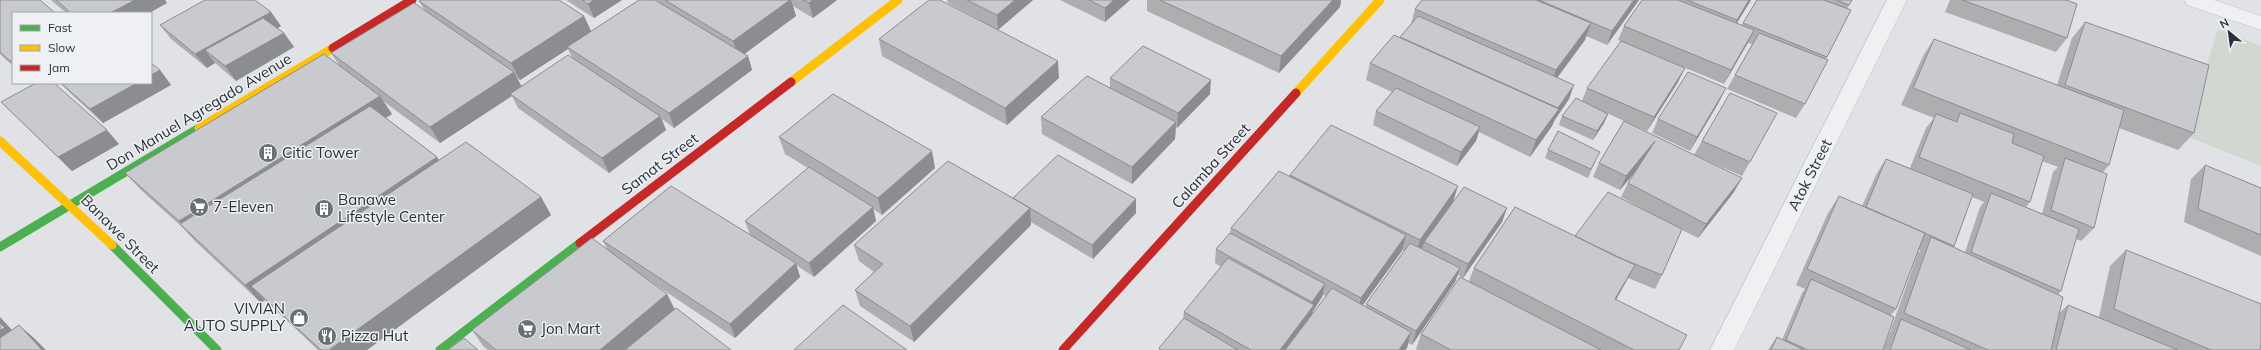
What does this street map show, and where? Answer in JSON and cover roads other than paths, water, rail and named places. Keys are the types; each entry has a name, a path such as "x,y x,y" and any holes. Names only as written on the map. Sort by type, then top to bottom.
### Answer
{"street":[{"name":"Don Manuel Agregado Avenue","path":"0,247 412,0"},
{"name":"Samat Street","path":"440,350 898,0"},
{"name":"Calamba Street","path":"1064,350 1380,0"},
{"name":"Atok Street","path":"1722,350 1898,0"},
{"path":"2194,0 2261,23"},
{"name":"Banawe Street","path":"0,141 71,205 217,350"}],"place":[{"name":"Citic Tower","path":"268,153"},
{"name":"7-Eleven","path":"199,207"},
{"name":"Banawe Lifestyle Center","path":"324,209"},
{"name":"VIVIAN AUTO SUPPLY","path":"299,318"},
{"name":"Jon Mart","path":"527,329"},
{"name":"Pizza Hut","path":"327,336"}]}
